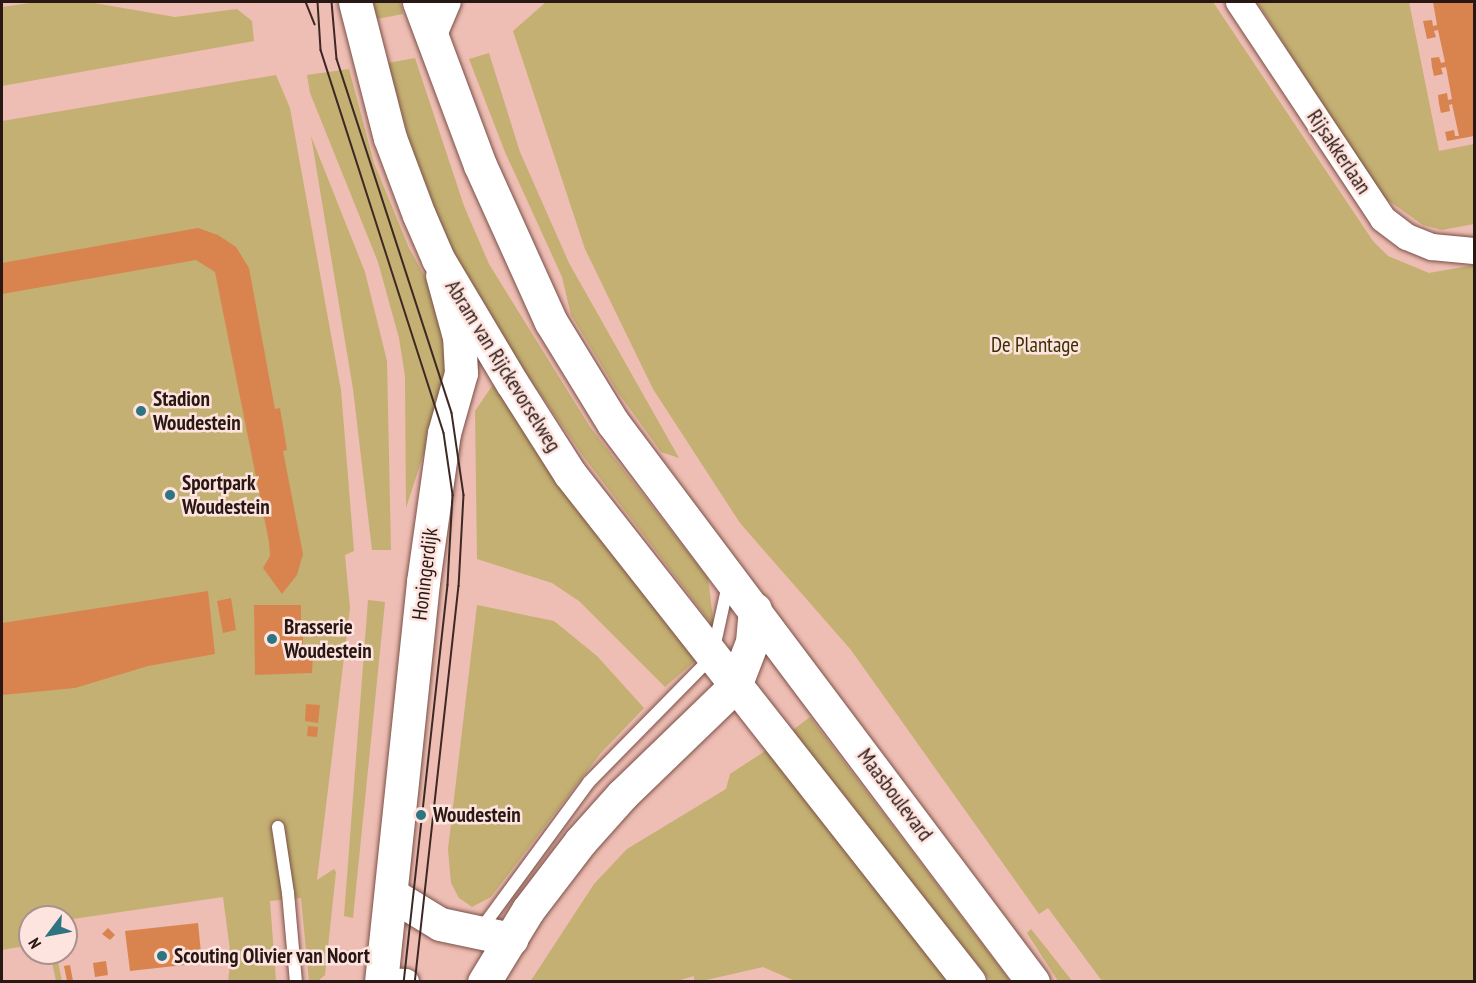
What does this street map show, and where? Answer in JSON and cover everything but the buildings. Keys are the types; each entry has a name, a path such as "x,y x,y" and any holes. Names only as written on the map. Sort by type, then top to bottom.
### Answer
{"main road":[{"path":"419,2 480,165 551,322 613,423 755,609 752,642 735,686 587,834 528,910 484,981"},
{"name":"Abram van Rijckevorselweg","path":"355,5 390,138 438,259 570,474 735,686"},
{"name":"Honingerdijk","path":"390,981 391,894 423,582 444,433 461,373 459,337 438,259"},
{"name":"Maasboulevard","path":"755,609 1033,981"},
{"path":"735,686 969,981"},
{"path":"391,894 431,920 512,939"}],"street":[{"path":"435,45 436,30 448,2"},
{"name":"Rijsakkerlaan","path":"1239,2 1383,219 1407,237 1432,247 1474,250"}],"lane":[{"path":"479,933 589,782 712,657 724,614 729,577"},
{"path":"278,827 288,893 296,981"}],"green space":[{"path":"37,2 88,2 175,17 237,9 252,21 254,41 2,86 2,7"},
{"path":"373,2 400,2 403,14 377,19"},
{"name":"De Plantage","path":"546,2 1213,2 1373,241 1388,256 1429,273 1474,265 1474,981 1102,981 1048,908 1039,914 851,650 740,523 653,389 585,249 513,31"},
{"path":"1257,2 1409,2 1439,151 1474,144 1474,224 1442,230 1423,225 1382,196"},
{"path":"489,53 520,152 569,263 679,458 661,452 617,391 571,315 562,277 505,152 469,59"},
{"path":"415,58 464,206 489,264 590,427 708,578 714,627 583,456 468,288 419,176 388,63"},
{"path":"349,69 374,163 409,248 433,291 452,344 434,422 406,508 405,376 399,338 378,262 310,93 307,75"},
{"name":"Sportpark Woudestein","path":"276,75 290,108 341,390 354,551 345,555 350,608 317,880 334,869 336,872 325,975 318,981 309,981 301,898 270,901 276,981 228,981 231,958 223,897 78,918 78,905 18,905 18,947 2,950 2,121"},
{"path":"311,136 365,272 387,361 391,550 372,550 353,389"},
{"path":"494,383 701,656 665,687 579,601 552,583 477,559 475,411"},
{"path":"368,600 385,602 353,918 344,916"},
{"path":"477,605 554,621 597,656 644,708 600,754 491,897 472,907 459,898 451,883 448,849"},
{"path":"810,717 1010,981 991,981 789,733"},
{"path":"768,749 951,981 795,981 763,967 702,981 694,981 694,976 673,982 530,982 594,884 627,849 726,789 730,774"},
{"path":"1031,929 1072,981 1058,981 1027,933"},
{"path":"53,965 59,965 62,981 56,981"}],"tram line":[{"path":"306,2 315,24"},
{"path":"318,2 321,50 444,433 453,495 448,585 404,982"},
{"path":"332,2 337,59 452,413 464,495 459,586 415,982"}],"place":[{"name":"Stadion Woudestein","path":"141,411"},
{"name":"Sportpark Woudestein","path":"170,495"},
{"name":"Brasserie Woudestein","path":"272,639"},
{"name":"Woudestein","path":"421,815"},
{"name":"Scouting Olivier van Noort","path":"162,956"}]}
